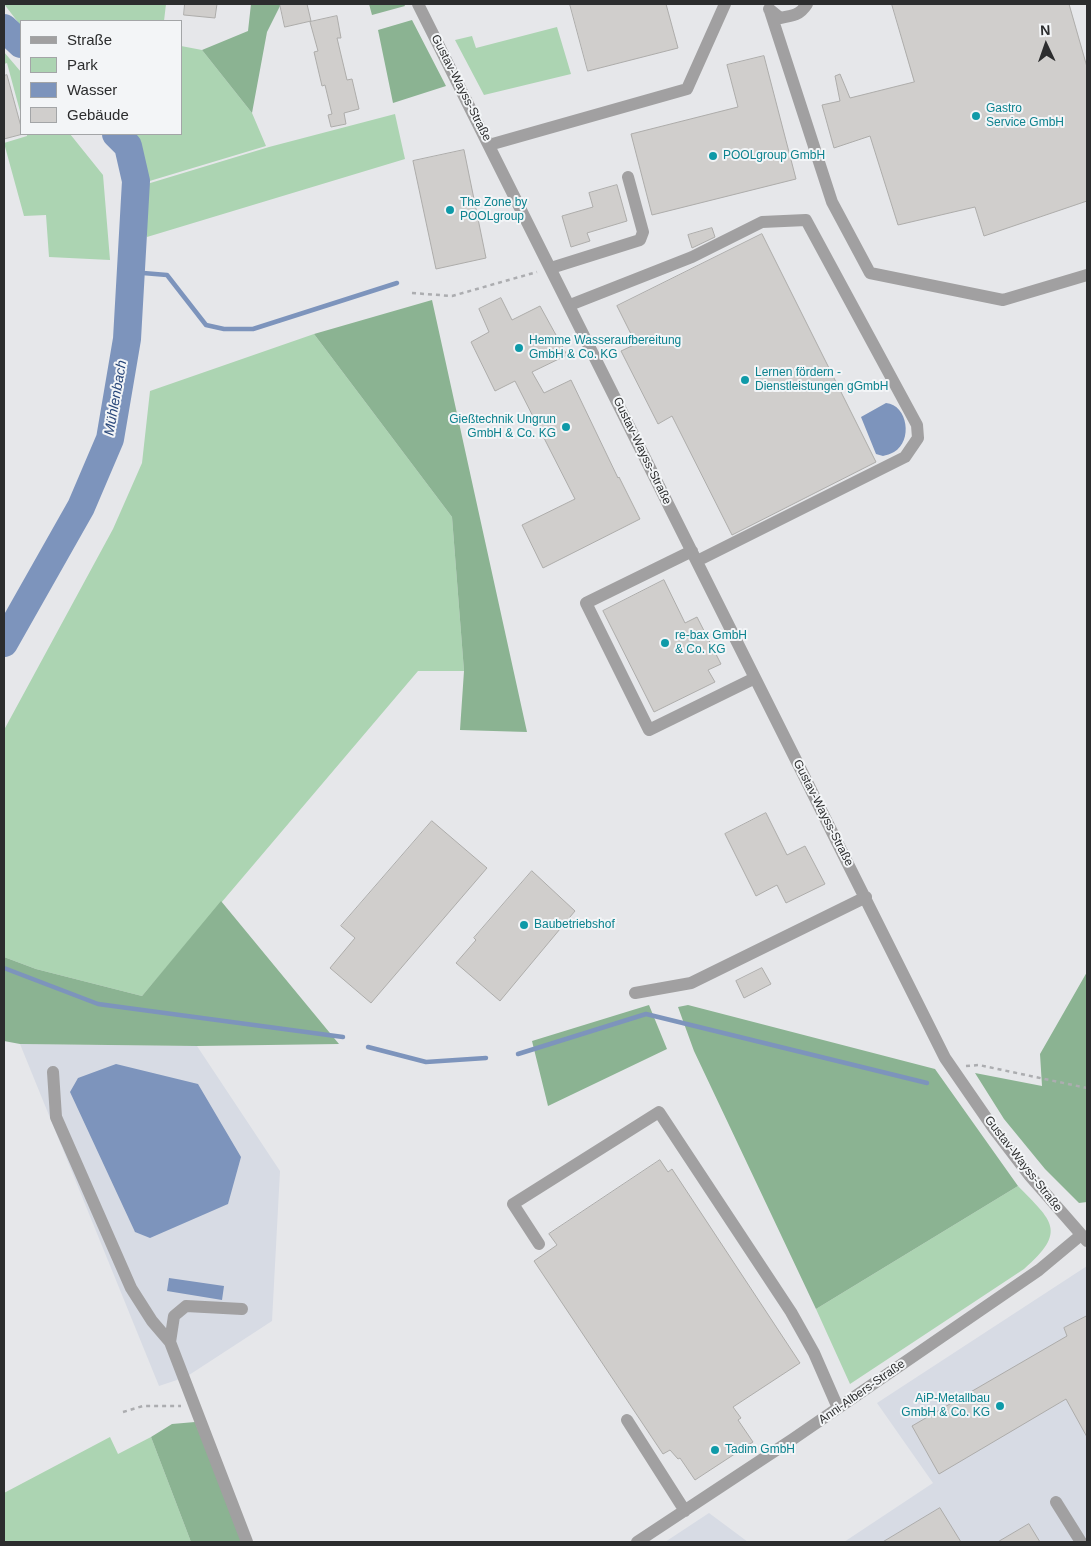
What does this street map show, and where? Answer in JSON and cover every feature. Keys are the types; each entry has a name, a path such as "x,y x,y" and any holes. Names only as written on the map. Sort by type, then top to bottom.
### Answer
{"street":[{"name":"Gustav-Wayss-Straße","path":"418,4 952,1068 994,1129 1084,1238"},
{"path":"489,145 687,89 725,4"},
{"path":"769,8 780,18 792,17 802,13 807,4"},
{"path":"769,8 832,202 870,273 1002,300 1087,275"},
{"path":"551,268 640,240 643,232 628,177"},
{"path":"570,305 692,257 762,222 806,220 918,425 918,438 905,457 694,556 586,603 648,730 755,678"},
{"path":"635,992 691,983 866,898"},
{"path":"53,1072 56,1117 131,1288 152,1321 170,1342 247,1542"},
{"path":"539,1244 513,1204 659,1112 791,1312 814,1353 838,1408"},
{"name":"Anni-Albers-Straße","path":"637,1542 838,1408 1084,1238"},
{"path":"170,1342 174,1316 186,1306 242,1309"},
{"path":"627,1420 685,1511"},
{"path":"1056,1502 1081,1542"}],"path":[{"path":"412,294 452,296 551,268"},
{"path":"952,1068 979,1064 1087,1088"},
{"path":"123,1412 143,1406 195,1406"}],"shaded area":[{"path":"20,1044 197,1046 280,1171 272,1321 186,1377 159,1386"},
{"path":"1087,1266 1087,1542 844,1542 933,1483 877,1403"},
{"path":"709,1513 748,1542 665,1542"}],"green space":[{"path":"4,4 166,4 164,20 20,20 20,25"},
{"path":"251,4 281,4 267,32 252,113 202,50 248,31"},
{"path":"369,4 404,4 405,6 372,15"},
{"path":"412,20 446,86 393,103 378,30"},
{"path":"557,27 571,74 484,95 455,40 472,36 476,48"},
{"path":"182,46 202,50 252,113 266,146 143,183 129,138 126,135 182,135"},
{"path":"4,52 20,71 20,111 7,63 4,64"},
{"path":"395,114 405,159 147,237 147,184 269,147"},
{"path":"71,135 103,175 110,260 49,257 46,215 24,216 4,143 27,136"},
{"path":"432,300 527,732 460,730 464,671 452,517 314,334"},
{"path":"314,334 452,517 464,671 418,671 142,996 36,969 4,957 4,730 113,529 142,463 150,391"},
{"path":"221,901 339,1044 197,1046 20,1044 4,1041 4,957 36,969 142,996"},
{"path":"1087,972 1087,1202 1079,1203 1045,1169 1004,1119 975,1073 1042,1086 1040,1054"},
{"path":"649,1005 667,1049 548,1106 532,1041"},
{"path":"688,1005 935,1069 1018,1186 816,1309 694,1051 678,1007"},
{"path":"1018,1186 1039,1208 1050,1226 1050,1235 1046,1245 1038,1256 1024,1269 850,1384 816,1309"},
{"path":"195,1422 242,1542 191,1542 151,1437 172,1424"},
{"path":"110,1437 118,1454 151,1437 191,1542 4,1542 4,1493"}],"water":[{"path":"886,403 893,405 899,410 903,416 906,432 900,447 893,453 883,456 876,454 861,417"},
{"path":"116,1064 198,1084 241,1157 228,1204 150,1238 135,1232 70,1092 78,1078"},
{"path":"169,1278 224,1286 222,1300 167,1291"}],"building":[{"path":"185,4 217,4 215,18 184,15"},
{"path":"280,4 307,4 311,21 285,27"},
{"path":"570,4 666,4 678,48 588,71"},
{"name":"Gastro Service GmbH","path":"892,4 1069,4 1087,67 1087,201 984,236 975,207 898,225 870,136 834,148 822,105 840,101 835,76 840,74 850,98 914,82"},
{"path":"337,16 341,38 337,38 347,80 352,79 359,109 344,113 346,124 331,127 328,115 332,114 325,85 322,86 314,52 318,51 310,22"},
{"name":"POOLgroup GmbH","path":"764,56 796,179 652,215 631,134 738,107 727,65"},
{"path":"7,75 20,123 20,135 4,139 4,76"},
{"name":"The Zone by POOLgroup","path":"464,150 486,258 436,269 413,161"},
{"path":"617,185 627,221 587,233 590,241 571,247 562,216 593,207 589,193"},
{"path":"712,228 715,237 692,248 688,235"},
{"name":"Lernen fördern - Dienstleistungen gGmbH","path":"762,234 876,462 732,535 672,416 658,424 621,351 636,344 617,306"},
{"path":"501,298 512,320 540,306 567,355 532,372 544,393 571,380 640,519 543,568 522,525 575,499 515,381 495,391 471,342 489,332 479,309"},
{"name":"re-bax GmbH & Co. KG","path":"664,580 685,623 697,617 721,664 708,670 715,682 654,712 603,611"},
{"path":"766,813 787,855 805,846 825,884 786,903 777,885 756,896 725,834"},
{"path":"432,821 487,868 371,1003 330,968 355,938 341,926"},
{"name":"Baubetriebshof","path":"532,871 575,911 500,1001 456,963 476,940 474,938"},
{"path":"762,968 771,984 744,998 736,981"},
{"path":"660,1160 668,1172 672,1169 800,1363 733,1407 741,1418 738,1420 753,1442 695,1480 680,1458 678,1459 670,1450 663,1454 534,1261 557,1245 549,1234"},
{"name":"AiP-Metallbau GmbH & Co. KG","path":"1087,1316 1087,1437 1066,1399 939,1474 912,1426 1067,1336 1064,1328"},
{"path":"940,1508 961,1542 883,1542"},
{"path":"1029,1524 1040,1542 998,1542"}],"waterway":[{"name":"Mühlenbach","path":"4,28 20,43"},
{"name":"Mühlenbach","path":"4,643 81,507 110,439 127,339 136,181 128,146 117,135"},
{"path":"131,272 167,275 206,325 224,329 253,329 397,283"},
{"path":"4,968 98,1004 343,1037"},
{"path":"518,1054 646,1014 927,1083"},
{"path":"368,1047 426,1062 486,1058"}],"place":[{"name":"Gastro Service GmbH","path":"976,116"},
{"name":"POOLgroup GmbH","path":"713,156"},
{"name":"The Zone by POOLgroup","path":"450,210"},
{"name":"Hemme Wasseraufbereitung GmbH & Co. KG","path":"519,348"},
{"name":"Lernen fördern - Dienstleistungen gGmbH","path":"745,380"},
{"name":"Gießtechnik Ungrun GmbH & Co. KG","path":"566,427"},
{"name":"re-bax GmbH & Co. KG","path":"665,643"},
{"name":"Baubetriebshof","path":"524,925"},
{"name":"AiP-Metallbau GmbH & Co. KG","path":"1000,1406"},
{"name":"Tadim GmbH","path":"715,1450"}]}
